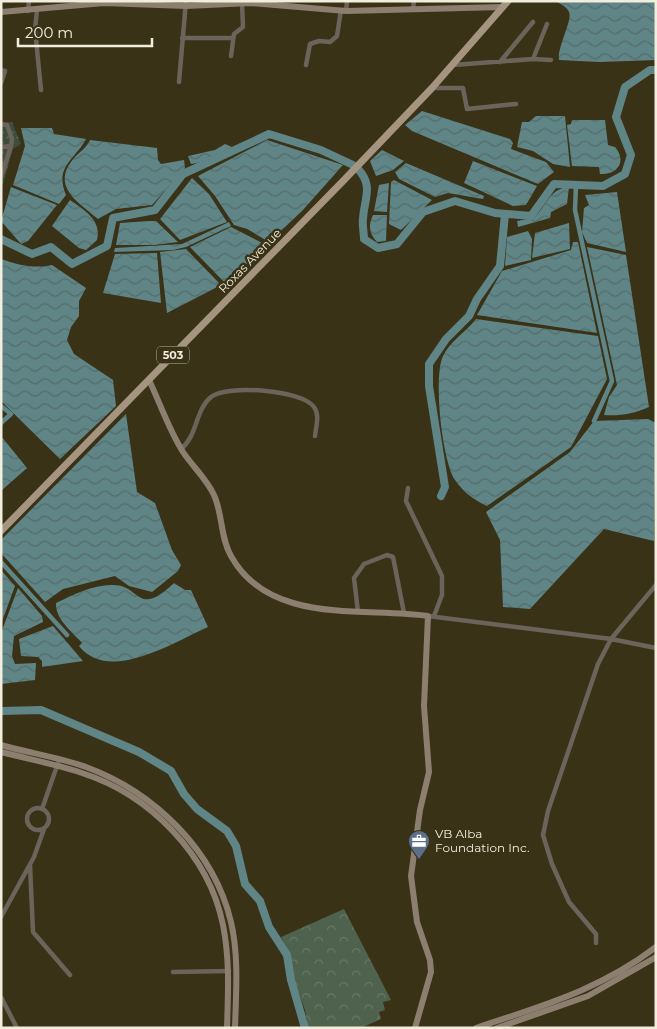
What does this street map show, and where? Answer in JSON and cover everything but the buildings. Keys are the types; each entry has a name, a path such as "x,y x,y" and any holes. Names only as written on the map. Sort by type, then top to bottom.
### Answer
{"main road":[{"name":"Roxas Avenue","path":"1,531 432,88 506,4"}],"street":[{"path":"28,11 29,1"},
{"path":"306,65 310,44 319,41 330,42 337,36 346,1"},
{"path":"413,9 414,1"},
{"path":"1,12 28,11 82,3 250,2 280,3 344,10 413,9 506,4"},
{"path":"179,82 186,3"},
{"path":"231,56 232,38 243,27 242,3"},
{"path":"37,10 35,29 41,90"},
{"path":"500,62 533,22"},
{"path":"533,59 547,24"},
{"path":"182,38 232,38"},
{"path":"452,65 533,59 552,60"},
{"path":"1,70 5,71 1,83"},
{"path":"432,88 463,88 467,109 516,104"},
{"path":"1,124 7,125 12,139 1,177"},
{"path":"1,147 11,146"},
{"path":"149,380 182,449 209,485 218,505 226,547 252,584 272,595 309,606 358,612 404,613 431,616 611,640 656,648"},
{"path":"182,449 191,440 200,414 210,397 222,391 233,389 296,395 311,404 318,414 315,436"},
{"path":"408,488 406,501 442,576 442,596 431,616 424,706 429,772 420,810 412,876 418,922 430,960 431,972 415,1028"},
{"path":"358,612 354,578 364,564 387,555 392,557 404,613"},
{"path":"596,942 596,934 569,902 552,864 543,835 548,811 598,664 611,640 656,585"},
{"path":"649,592 656,594"},
{"path":"1,745 58,763 110,784 139,802 166,824 189,849 209,883 223,924 229,970 226,1028"},
{"path":"1,752 85,767 115,779 144,797 171,819 195,847 215,880 231,922 236,971 234,1028"},
{"path":"42,809 58,763"},
{"path":"42,809 30,811 27,822 32,829 44,828"},
{"path":"1,917 30,865 49,817 42,809"},
{"path":"30,865 33,932 70,975"},
{"path":"476,1028 585,990 610,978 656,947"},
{"path":"497,1028 588,996 656,957"},
{"path":"173,972 229,970"},
{"path":"1,997 17,1028"}],"green space":[{"path":"12,122 21,144 13,149 1,191 1,123"},
{"path":"344,909 391,1000 383,1002 385,1010 379,1012 381,1019 361,1028 308,1028 305,1010 292,975 290,955 281,937"}],"water":[{"path":"556,1 656,1 656,60 599,62 559,60 560,48 570,16 567,9"},
{"path":"422,111 510,139 513,143 511,149 546,162 554,172 538,184 412,131 405,125"},
{"path":"536,116 565,116 570,167 553,164 533,151 517,147 522,122 529,122"},
{"path":"572,120 605,120 608,145 615,147 619,152 620,162 616,170 600,174 599,167 572,166 567,125 571,124"},
{"path":"21,128 52,128 54,134 86,139 64,170 63,185 66,195 59,204 13,185 25,146"},
{"path":"90,140 157,148 158,160 161,164 184,160 185,168 152,205 116,209 98,219 75,200 69,192 65,177 68,167"},
{"path":"267,140 343,165 302,211 269,242 247,229 234,225 215,196 198,176"},
{"path":"225,144 232,147 202,162 191,164 188,156 215,150"},
{"path":"382,150 404,161 393,170 376,176 370,161"},
{"path":"473,161 537,186 526,205 513,206 464,183"},
{"path":"406,163 484,196 483,199 448,193 435,197 399,179 395,172"},
{"path":"192,178 209,194 227,222 180,240 160,219"},
{"path":"394,180 432,200 401,230 389,224 391,182"},
{"path":"389,183 387,212 374,211 379,185"},
{"path":"11,187 57,205 28,241 21,244 1,221"},
{"path":"569,187 567,204 551,212 550,218 518,227 517,221 534,218 553,194 562,188"},
{"path":"617,192 626,252 587,243 582,232 584,208 589,205 585,195"},
{"path":"70,200 91,216 97,227 97,240 86,250 79,248 52,226"},
{"path":"373,215 387,215 386,241 377,242 372,236 370,222"},
{"path":"156,221 178,242 154,245 116,245 120,223"},
{"path":"229,222 231,226 186,247 173,250 114,252 115,248 182,244"},
{"path":"569,223 570,249 532,258 535,233"},
{"path":"231,227 266,245 226,284 190,247"},
{"path":"528,231 532,239 531,260 505,266 507,237"},
{"path":"573,242 578,242 597,333 477,315 502,271 571,250"},
{"path":"587,247 626,255 649,407 632,413 604,415 609,397 617,385"},
{"path":"186,249 221,285 167,313 160,252"},
{"path":"157,253 161,303 103,293 115,254"},
{"path":"1,259 26,266 52,265 86,288 79,301 79,316 71,327 67,340 74,354 113,380 116,406 60,459 1,401"},
{"path":"476,319 598,336 607,379 571,447 487,506 465,492 455,480 446,456 440,419 439,382 443,356"},
{"path":"126,414 137,492 155,503 172,550 181,565 178,571 152,592 129,586 115,576 63,589 45,602 1,553 1,540"},
{"path":"648,419 656,423 654,541 604,529 530,609 503,607 500,540 486,512 570,452 594,421"},
{"path":"1,436 27,468 1,491"},
{"path":"1,570 15,586 1,624"},
{"path":"174,583 185,590 191,590 208,627 160,650 124,661 107,661 92,657 79,646 82,643 61,620 56,609 56,603 83,591 105,585 121,586 145,599 162,593"},
{"path":"18,588 42,616 43,622 14,636 12,656 15,664 36,663 35,680 1,684 1,633"},
{"path":"53,626 83,661 42,667 42,661 38,657 21,656 19,639"}],"waterway":[{"path":"358,169 363,175 367,187 363,221 364,239 378,248 397,244 423,212 455,201 495,213 531,216 554,184 603,186 625,174 631,155 616,117 625,87 650,70 656,70"},
{"path":"1,239 32,254 51,247 72,264 107,246 113,218 155,210 183,174 269,134 321,150 353,165"},
{"path":"576,185 575,210 612,381 594,421"},
{"path":"441,496 445,487 429,386 429,364 446,339 469,316 477,299 500,266 505,214"},
{"path":"1,406 11,414 1,423"},
{"path":"1,562 67,635"},
{"path":"1,711 41,710 139,752 171,771 184,794 197,809 227,831 236,846 245,884 260,901 269,927 287,955 291,980 305,1028"}],"place":[{"name":"VB Alba Foundation Inc.","path":"419,860"}]}
